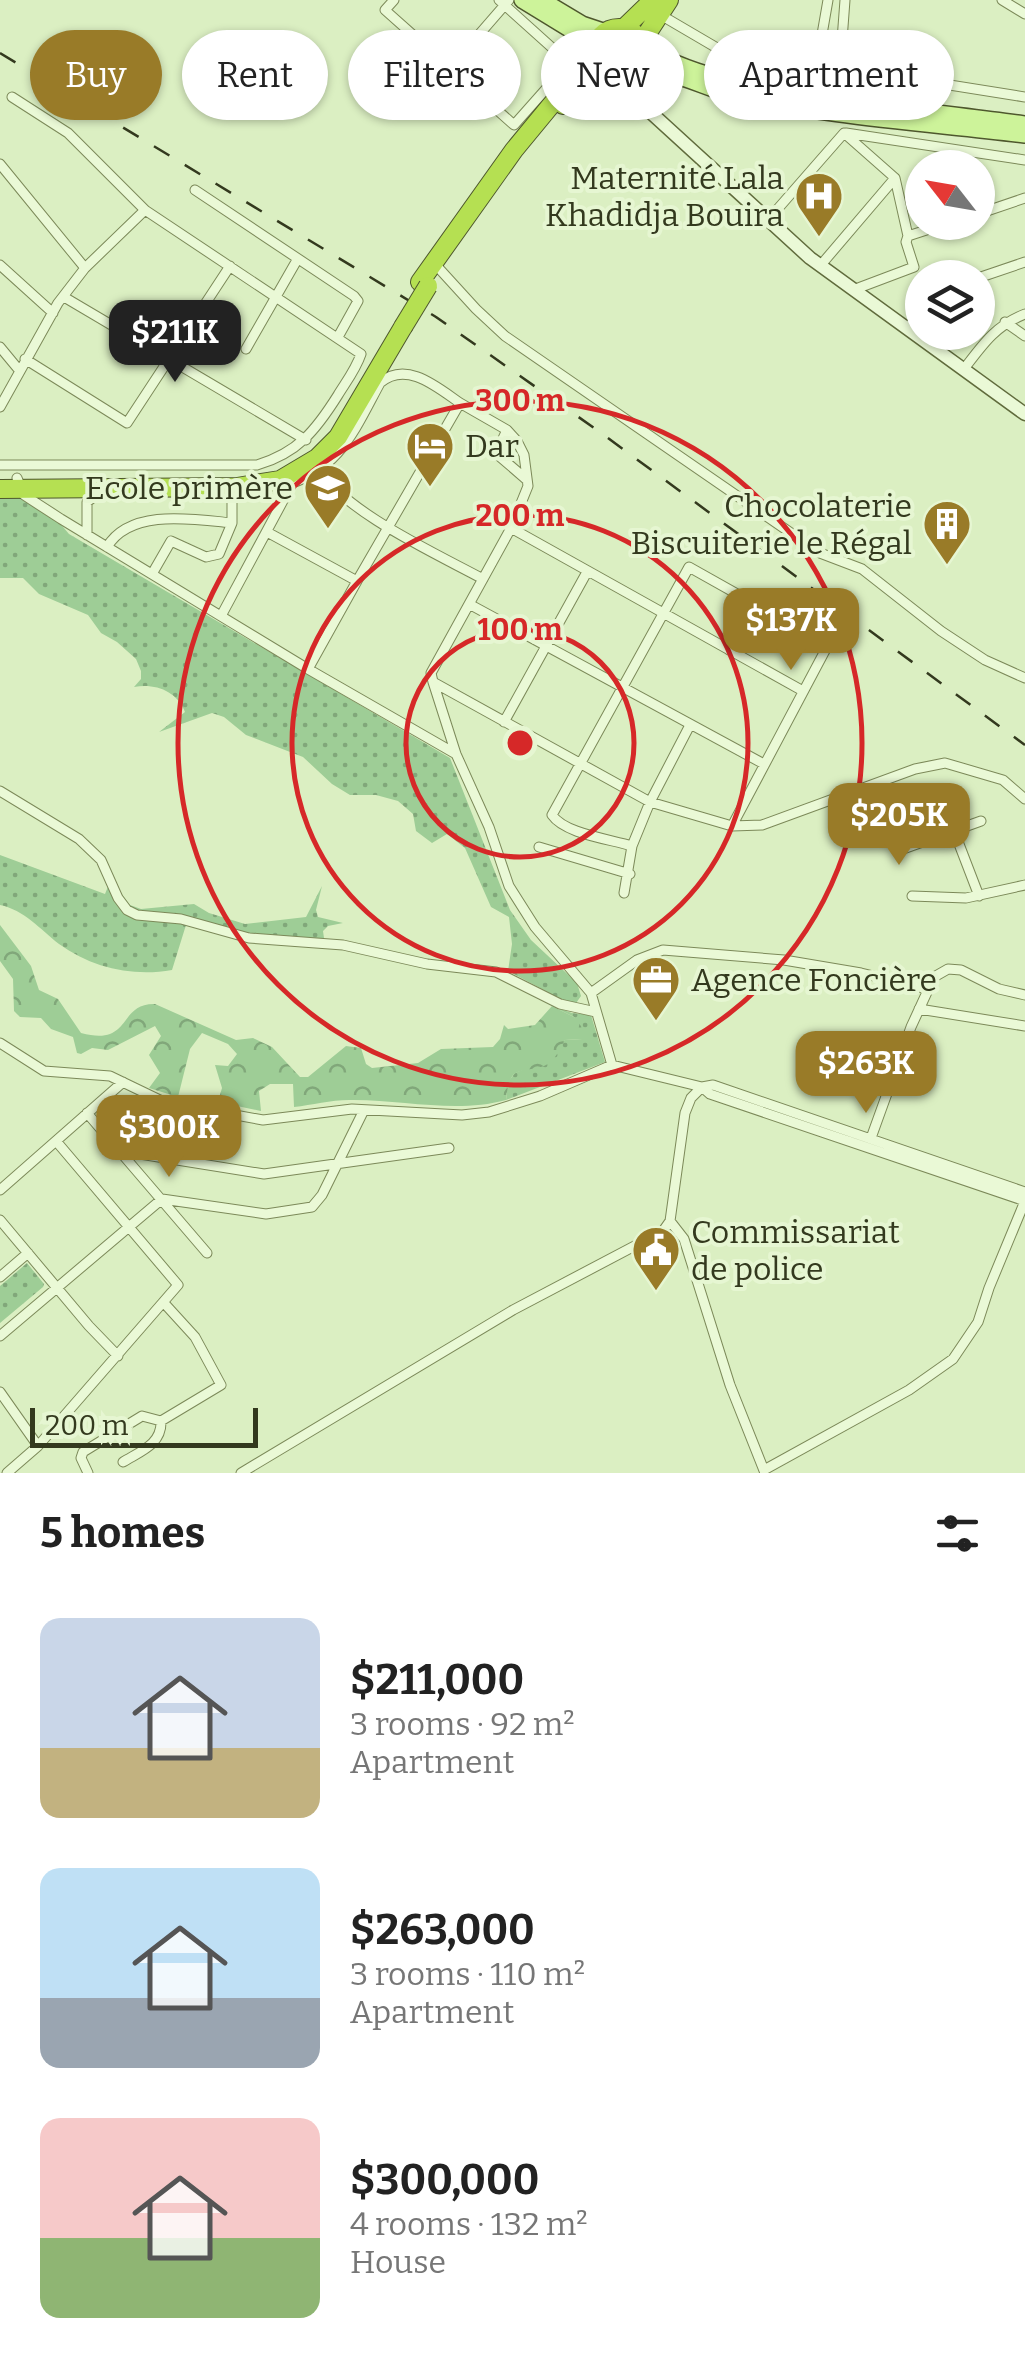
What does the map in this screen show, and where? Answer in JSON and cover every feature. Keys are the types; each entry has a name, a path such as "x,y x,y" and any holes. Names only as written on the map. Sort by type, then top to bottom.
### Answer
{"highway":[{"path":"615,30 660,5"},
{"path":"651,30 660,5"},
{"path":"40,489 274,471 309,453 334,426 436,265 541,112"},
{"path":"436,265 550,120"},
{"path":"9,483 40,489 237,487 280,480 317,458 338,437 384,372 399,325"}],"main road":[{"path":"522,0 571,30"},
{"path":"542,0 582,24 615,30"},
{"path":"684,67 737,83 835,100 1025,124"},
{"path":"684,80 752,98 1025,134"},
{"path":"658,120 820,266 905,327"},
{"path":"660,120 663,124"},
{"path":"937,350 1025,414"}],"street":[{"path":"394,0 385,10 407,30"},
{"path":"823,30 828,0"},
{"path":"843,30 846,0"},
{"path":"1002,0 1025,14"},
{"path":"482,30 505,2 541,35"},
{"path":"660,5 704,38"},
{"path":"954,85 1025,97"},
{"path":"0,466 257,464 277,459 318,427 360,360 359,350 144,210 68,133 12,97"},
{"path":"521,119 541,99"},
{"path":"768,220 844,133"},
{"path":"844,133 1025,160"},
{"path":"844,133 896,178 905,222"},
{"path":"0,164 85,268"},
{"path":"820,266 896,178"},
{"path":"195,190 354,296 358,301 338,337"},
{"path":"995,208 1025,198"},
{"path":"0,407 52,313 85,268 144,210"},
{"path":"852,290 914,267 907,240"},
{"path":"246,349 297,260"},
{"path":"995,272 1025,262"},
{"path":"0,265 52,313"},
{"path":"436,265 490,322 550,368 820,554 862,569 941,631 985,660 1025,678"},
{"path":"25,359 127,423 230,266"},
{"path":"64,297 306,440"},
{"path":"964,369 990,334 1025,314"},
{"path":"1005,322 1025,336"},
{"path":"0,347 19,370"},
{"path":"87,535 88,502 98,493 266,490 292,484 321,469 343,449 384,372 419,378 506,430 524,455 525,497 431,674 432,682 456,754 514,896 549,946 568,962 591,993 612,1065"},
{"path":"308,669 460,403"},
{"path":"506,430 498,455 527,480"},
{"path":"321,469 333,490 388,527 483,579"},
{"path":"221,616 292,484"},
{"path":"40,489 87,535 456,754"},
{"path":"152,574 172,541 206,557 217,557 232,524 232,493"},
{"path":"106,547 119,530 138,521 206,520 232,524"},
{"path":"511,528 803,691"},
{"path":"267,532 357,581"},
{"path":"632,846 573,828 552,815 688,567 828,645 732,826"},
{"path":"504,722 587,572"},
{"path":"469,604 764,764"},
{"path":"729,650 755,604"},
{"path":"432,682 650,802 732,826 762,825 916,769 945,763 1003,780 1025,799"},
{"path":"624,893 632,846 690,725"},
{"path":"872,786 896,848 903,849 980,822"},
{"path":"0,791 79,839 101,860 118,898 137,916 181,918 249,938 343,944 427,964 496,972 560,1004 596,1012"},
{"path":"918,808 930,840"},
{"path":"954,831 979,896"},
{"path":"538,847 630,874"},
{"path":"912,896 979,896 1025,885"},
{"path":"591,993 637,960 663,950 784,960 927,989"},
{"path":"870,1138 927,989 939,972 954,969 1025,995"},
{"path":"919,1009 1025,1026"},
{"path":"0,1057 4,1046 44,1071 102,1074 164,1102 262,1120 364,1110 462,1115 489,1112 540,1096 612,1065 702,1088 710,1094 1025,1201 978,1322 953,1359 909,1390 764,1471 730,1385 684,1239 670,1221"},
{"path":"0,1190 123,1082"},
{"path":"241,1473 513,1310 654,1237 670,1221 685,1112 691,1098 702,1088 713,1085 1025,1192"},
{"path":"0,1336 162,1199 254,1213 290,1212 318,1203 364,1110"},
{"path":"87,1113 207,1253"},
{"path":"8,1473 38,1446 178,1285 56,1141"},
{"path":"121,1151 264,1174 450,1148"},
{"path":"0,1220 118,1356"},
{"path":"0,1277 28,1253"},
{"path":"88,1473 81,1458 83,1452 142,1416 161,1421 221,1385 196,1338 164,1303"},
{"path":"0,1392 38,1446"},
{"path":"123,1462 155,1442 162,1431 161,1421"}],"green space":[{"path":"0,495 39,506 69,534 450,758 510,910 531,940 577,983 581,996 574,1006 508,971 512,944 509,917 491,907 465,848 447,834 432,843 416,831 413,814 398,801 376,795 350,795 303,757 246,735 224,717 212,713 159,732 185,712 177,699 164,690 134,687 141,679 136,659 101,633 88,615 39,594 23,578 0,578"},
{"path":"0,855 105,894 109,884 115,885 130,905 141,909 194,904 245,924 306,917 322,886 318,917 343,923 328,926 323,931 324,938 304,945 254,943 186,925 172,970 113,969 72,952 24,916 0,905"},
{"path":"0,925 31,966 39,990 58,999 81,1033 109,1034 135,1010 155,1004 236,1040 253,1038 272,1047 300,1077 308,1077 346,1046 361,1048 366,1064 372,1068 418,1063 441,1049 493,1047 504,1025 508,1029 535,1025 552,1006 574,1017 587,1034 582,1039 565,1040 548,1064 513,1076 506,1100 448,1106 342,1100 294,1107 293,1084 270,1084 259,1091 261,1111 218,1102 222,1088 215,1065 228,1066 237,1054 228,1044 202,1033 190,1049 178,1097 149,1088 160,1073 149,1055 161,1036 155,1026 108,1050 92,1048 81,1054 77,1053 73,1037 51,1029 41,1018 20,1017 14,1011 13,979 0,961"},
{"path":"552,1006 591,1015 605,1062 506,1100 508,1082 515,1073 565,1040 582,1039 574,1017"},
{"path":"27,1263 43,1287 0,1323 0,1286"}],"railway":[{"path":"0,53 436,317 597,430 1025,745"}],"place":[{"name":"Maternité Lala Khadidja Bouira","path":"819,238"},
{"name":"Dar","path":"430,488"},
{"name":"Ecole primère","path":"328,530"},
{"name":"Chocolaterie Biscuiterie le Régal","path":"947,566"},
{"name":"Agence Foncière","path":"656,1022"},
{"name":"Commissariat de police","path":"656,1292"}]}
